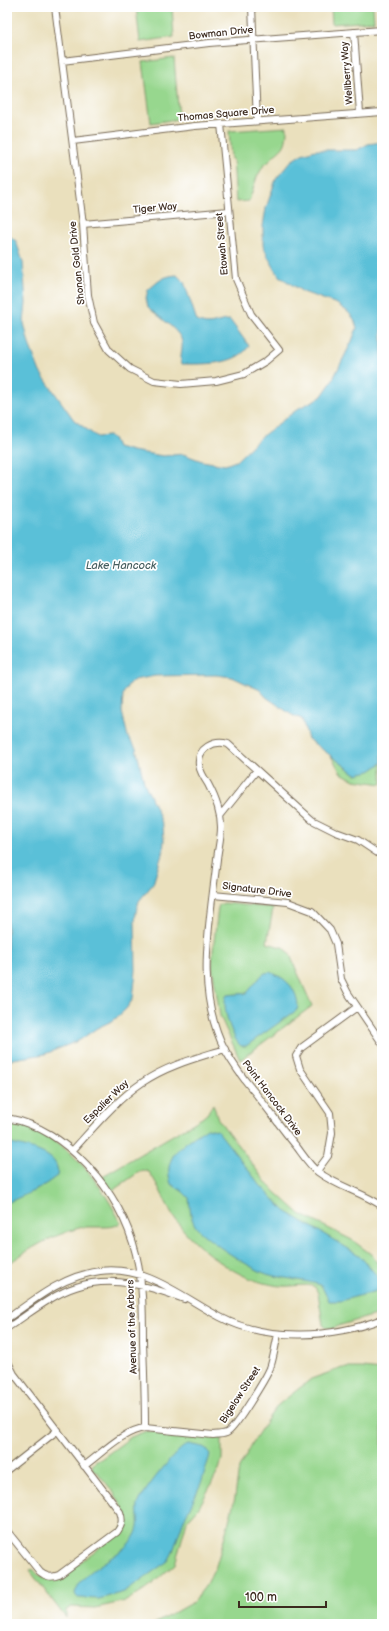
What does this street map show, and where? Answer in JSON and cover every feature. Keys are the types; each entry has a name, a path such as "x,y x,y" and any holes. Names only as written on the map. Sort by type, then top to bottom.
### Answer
{"street":[{"name":"Shonan Gold Drive","path":"55,7 83,224 88,295 94,323 108,350 130,369 154,381 181,384 216,381 244,374 266,361 279,350"},
{"path":"252,7 257,121"},
{"name":"Bowman Drive","path":"62,61 254,39 382,30"},
{"name":"Wellberry Way","path":"354,32 360,113"},
{"name":"Thomas Square Drive","path":"73,141 222,124 382,112"},
{"name":"Etowah Street","path":"222,124 236,279 250,314 279,350"},
{"name":"Tiger Way","path":"83,224 229,211"},
{"name":"Point Hancock Drive","path":"382,856 358,840 336,832 312,820 228,744 223,742 214,743 206,748 200,757 199,766 216,800 220,816 220,835 206,955 206,982 213,1018 225,1049 242,1078 276,1123 317,1171 335,1183 358,1192 382,1206"},
{"path":"220,816 257,770"},
{"name":"Signature Drive","path":"213,895 288,902 312,911 330,930 336,944 341,979 348,994 382,1043"},
{"path":"317,1171 328,1156 332,1133 330,1113 300,1069 296,1056 301,1048 357,1007"},
{"name":"Espalier Way","path":"72,1150 118,1103 143,1082 176,1065 225,1049"},
{"name":"Avenue of the Arbors","path":"7,1118 35,1126 48,1132 72,1150 107,1190 121,1214 136,1254 142,1286 145,1428"},
{"path":"7,1319 48,1290 72,1278 93,1272 109,1270 156,1280 221,1318 250,1329 278,1335 320,1333 366,1326 382,1319"},
{"path":"7,1328 60,1294 75,1287 90,1283 108,1282 142,1286 197,1304"},
{"name":"Bigelow Street","path":"145,1428 213,1434 224,1434 229,1432 263,1382 270,1367 278,1335"},
{"path":"7,1360 14,1374 120,1512 122,1518 122,1523 117,1532 59,1575 50,1577 40,1572 7,1531"},
{"path":"84,1466 128,1434 139,1428 145,1428"},
{"path":"7,1470 58,1430"}],"green space":[{"path":"136,7 172,7 174,37 140,42"},
{"path":"331,7 373,7 374,21 332,24"},
{"path":"174,58 179,119 151,123 143,62"},
{"path":"287,127 286,141 284,145 267,164 265,163 257,177 249,201 236,202 233,159 231,159 229,131"},
{"path":"331,756 356,774 382,763 382,784 354,780 341,773"},
{"path":"224,903 273,908 267,943 285,948 290,955 312,1006 240,1060 220,1016 212,966 218,908 219,905"},
{"path":"213,1104 218,1119 268,1185 300,1214 352,1240 372,1255 382,1270 382,1313 334,1328 327,1328 323,1325 318,1293 315,1287 307,1285 280,1286 264,1283 240,1274 227,1267 203,1250 183,1230 176,1220 149,1172 142,1170 112,1191 101,1177 202,1118 207,1114"},
{"path":"7,1122 26,1127 44,1135 61,1145 76,1158 101,1189 121,1223 107,1227 84,1227 69,1231 41,1243 7,1265"},
{"path":"342,1368 382,1370 382,1624 154,1624 193,1602 207,1584 216,1566 228,1525 235,1497 239,1468 269,1417 278,1405 311,1379"},
{"path":"146,1431 213,1438 222,1436 222,1459 219,1470 198,1509 187,1521 175,1564 150,1586 126,1601 95,1608 72,1607 66,1610 66,1618 30,1571 33,1569 38,1575 47,1580 58,1579 121,1531 125,1516 123,1508 114,1493 98,1473 93,1471 92,1466 95,1462 131,1437"}],"water":[{"name":"Lake Hancock","path":"382,142 382,288 379,292 382,295 382,763 370,771 356,774 308,739 302,719 292,715 266,697 260,690 232,677 216,675 155,676 134,680 128,685 123,694 122,712 128,737 136,748 144,782 163,826 164,841 163,851 153,884 139,901 136,912 136,970 133,999 126,1009 114,1020 97,1028 80,1040 45,1054 7,1060 7,234 16,241 23,262 26,303 24,323 29,344 40,372 74,420 97,437 109,436 113,438 117,447 163,456 183,454 202,461 225,465 236,461 261,437 299,408 321,397 331,383 357,328 354,319 348,312 337,304 303,292 279,276 268,257 263,245 263,226 266,208 276,179 291,161 302,154 315,150 357,150 368,144"},
{"path":"177,275 184,282 197,321 210,324 230,320 249,346 243,353 227,360 209,364 182,364 181,338 173,328 148,307 146,298 148,290 158,282 168,276"},
{"path":"271,972 290,985 296,995 298,1003 297,1010 246,1046 241,1046 234,1036 228,1021 225,999 227,995 247,993 262,975"},
{"path":"207,1128 217,1130 260,1185 285,1211 359,1255 379,1278 381,1285 376,1291 340,1301 329,1301 321,1285 270,1275 253,1268 201,1233 193,1220 189,1198 182,1191 171,1184 169,1165 177,1150"},
{"path":"7,1143 31,1149 48,1156 54,1161 57,1168 57,1176 40,1188 7,1203"},
{"path":"188,1444 203,1447 208,1450 210,1455 202,1481 183,1522 172,1554 168,1561 124,1592 99,1599 78,1598 75,1593 79,1584 86,1576 128,1545 134,1537 138,1528 138,1505 141,1499 152,1481 168,1462"}]}
